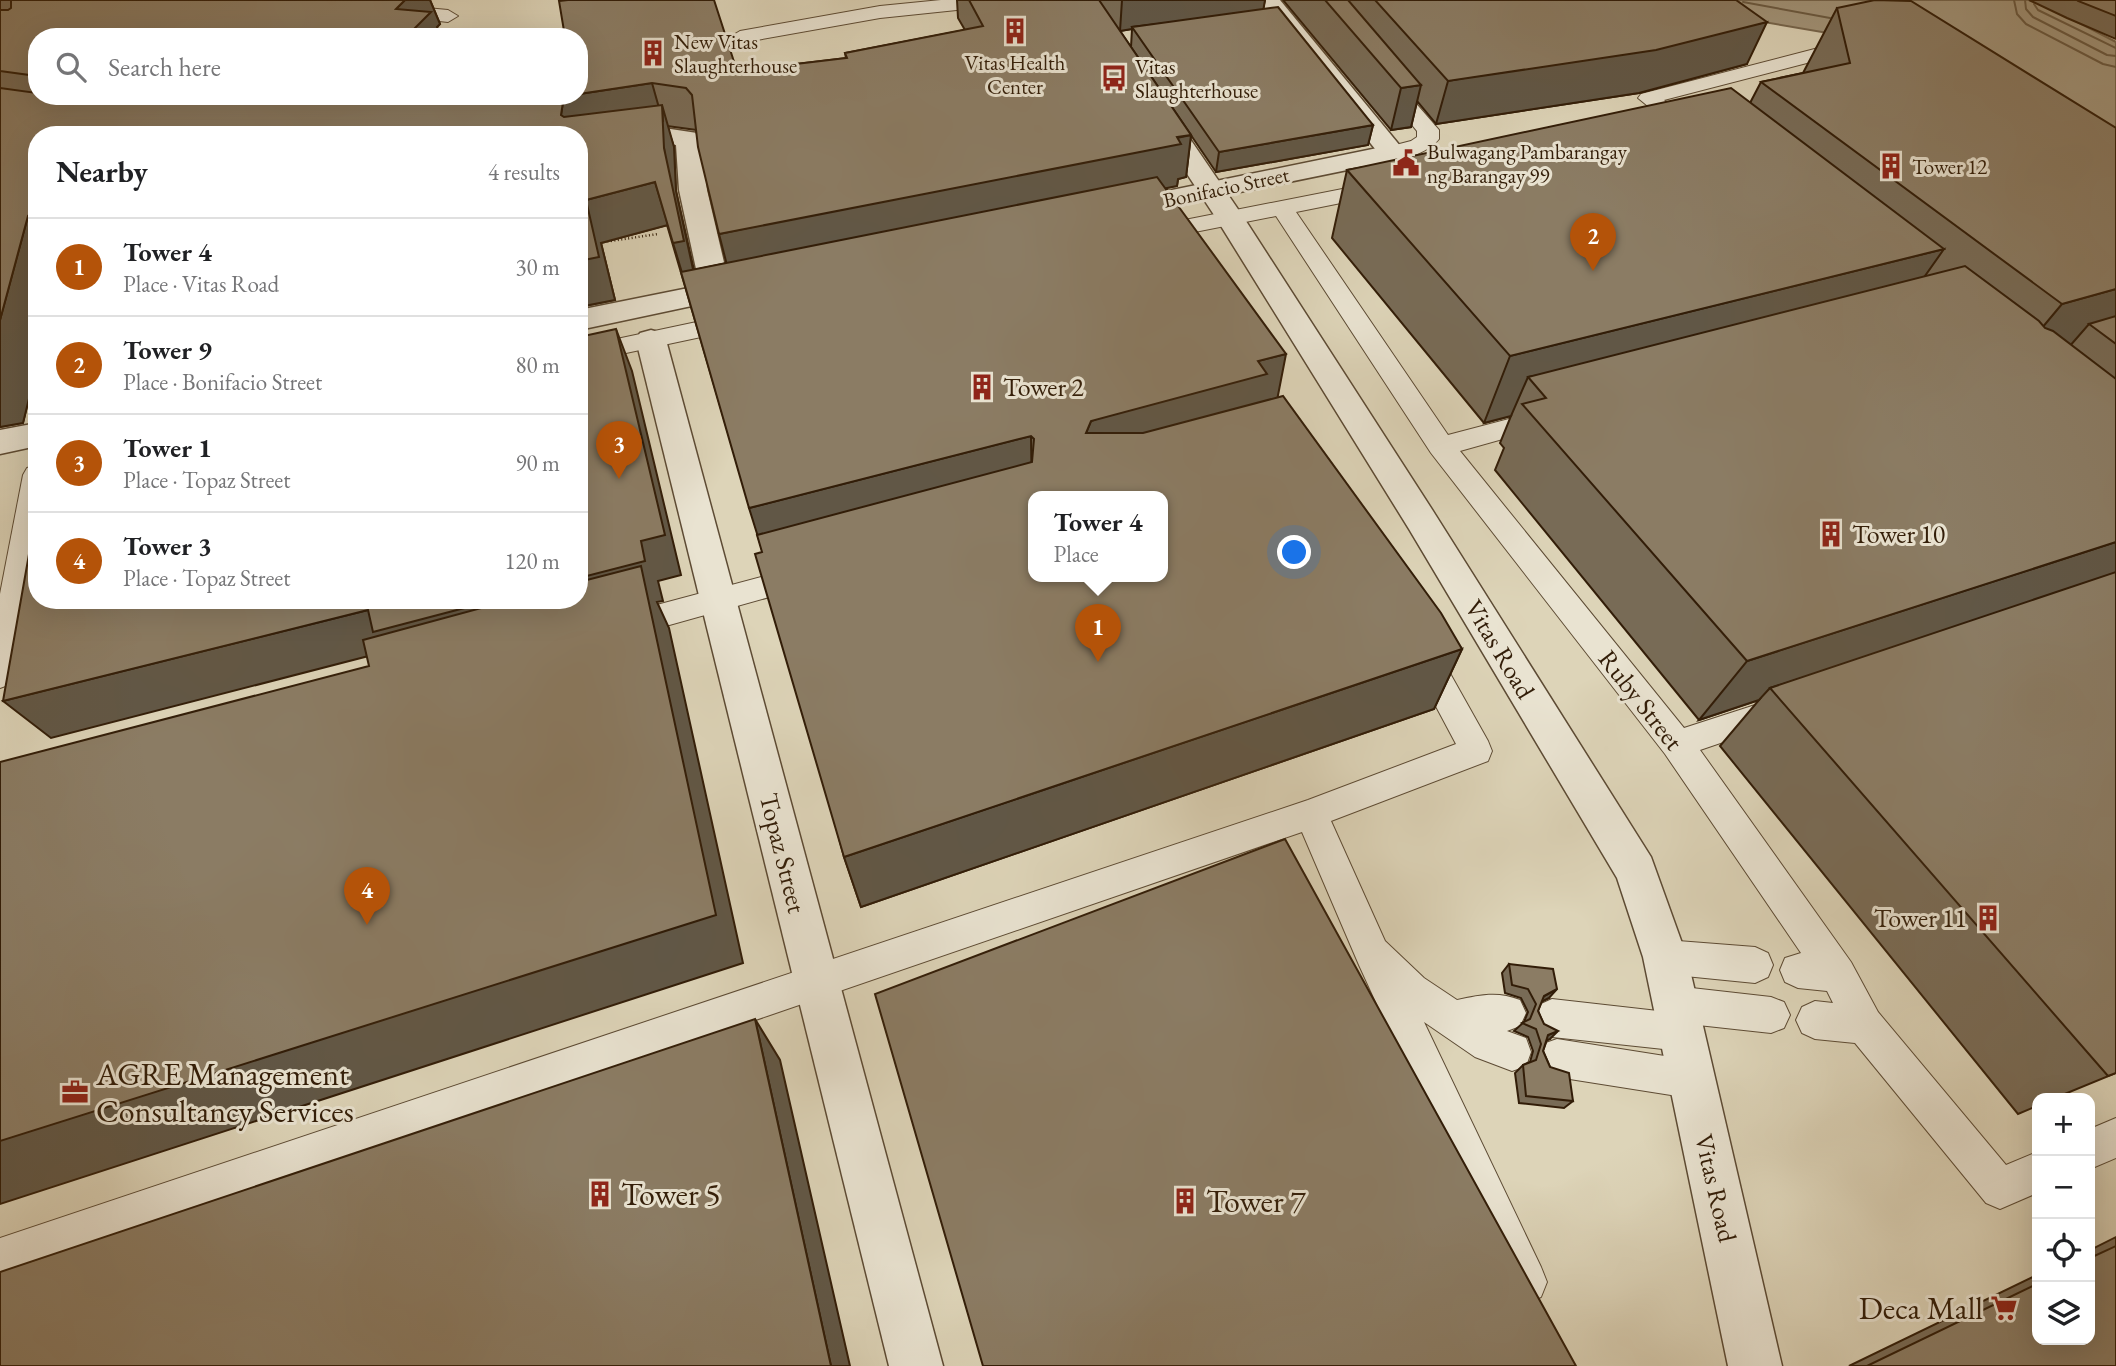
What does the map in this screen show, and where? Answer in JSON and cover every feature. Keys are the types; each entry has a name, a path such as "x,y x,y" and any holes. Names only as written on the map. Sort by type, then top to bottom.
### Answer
{"street":[{"path":"1275,9 1392,153"},
{"name":"Vitas Road","path":"1141,86 1221,204 1421,520 1636,871 1665,957 1755,1366"},
{"path":"588,148 664,136 688,139 693,190 716,292"},
{"name":"Bonifacio Street","path":"1091,215 1221,204 1392,153"},
{"path":"588,318 770,281"},
{"name":"Topaz Street","path":"651,340 916,1366"},
{"path":"0,442 28,436"}],"lane":[{"path":"740,37 873,6 995,0"},
{"path":"380,9 448,8 449,28"},
{"path":"1255,22 1275,9"},
{"path":"1703,141 1648,98 1830,51 1870,56"},
{"path":"1377,70 1427,130 1428,139 1419,146 1392,153"},
{"path":"1655,130 1682,124"},
{"path":"1133,237 1180,240 1221,204 1283,209 1403,183"},
{"name":"Ruby Street","path":"1283,209 1441,446 1677,744 1838,975 1865,1025 2000,1189 2032,1174"},
{"path":"588,353 758,317"},
{"path":"1441,446 1574,411"},
{"path":"0,675 28,524"},
{"path":"589,636 837,568"},
{"path":"0,1259 1311,814 1476,751 1411,631"},
{"path":"1677,744 1806,701"},
{"path":"1311,814 1372,953 1542,1316"},
{"path":"1372,953 1411,991 1456,1019 1489,1044 1512,1052"},
{"path":"1665,957 1755,965"},
{"path":"1798,970 1838,975"},
{"path":"1456,1019 1486,1012 1507,1013"},
{"path":"1552,1018 1772,1015"},
{"path":"1815,1020 1865,1025"},
{"path":"1557,1058 1690,1079"},
{"path":"2095,1147 2116,1138"}],"path":[{"path":"593,244 701,226"}],"water":[{"path":"1685,0 2035,0 2116,42 2116,171 1898,45 1717,14"}],"building":[{"path":"11,0 405,0 396,9 431,12 415,28 28,28 28,75 0,71 0,10 11,8"},
{"path":"714,0 737,71 847,58 845,53 983,26 969,0 1099,0 1191,135 1177,137 1181,144 719,234 698,147 692,95 686,88 652,83 588,93 588,28 564,28 559,1"},
{"path":"1325,0 1348,0 1421,85 1401,88"},
{"path":"1375,0 1736,0 1767,22 1656,50 1448,81"},
{"path":"1875,0 1911,1 2116,128 2116,289 2062,304 1761,82 1850,63 1837,8"},
{"path":"2116,0 2116,16 2078,1"},
{"path":"1278,7 1373,125 1219,152 1132,27"},
{"path":"0,88 28,92 28,105 563,105 561,115 564,117 662,105 664,148 684,241 673,243 655,182 588,199 588,126 28,126 28,216 0,320"},
{"path":"1731,88 1944,249 1510,356 1347,170"},
{"path":"1157,177 1286,354 1258,361 1267,374 1091,421 1086,433 1143,433 1283,396 1441,613 1462,649 844,857 755,554 762,552 757,535 1032,462 1034,439 1031,436 749,508 681,272"},
{"path":"588,209 599,257 588,259"},
{"name":"Tower 10","path":"1965,266 2116,379 2116,542 1747,661 1522,404 1546,398 1528,377"},
{"path":"2116,316 2116,344 2089,324"},
{"path":"616,329 665,535 641,541 645,561 588,576 588,335"},
{"path":"28,560 28,609 461,609 373,632 368,610 3,701"},
{"path":"641,566 716,915 0,1141 0,762 369,666 363,640 478,609 588,609 588,580"},
{"name":"Tower 11","path":"2116,572 2116,1073 2108,1076 1770,688"},
{"name":"Tower 7","path":"1285,839 1576,1366 983,1366 875,994"},
{"path":"1509,964 1553,969 1557,989 1544,996 1538,1011 1544,1024 1558,1031 1548,1035 1543,1051 1550,1067 1569,1073 1573,1101 1526,1096 1523,1065 1536,1060 1541,1044 1536,1029 1522,1023 1530,1019 1536,1004 1528,989 1512,985"},
{"name":"Tower 5","path":"755,1019 831,1366 0,1366 0,1272"},
{"name":"Deca Mall","path":"2116,1246 2116,1366 1867,1366 2032,1286 2032,1345 2095,1345 2095,1256"}],"place":[{"name":"Vitas Health Center","path":"1015,31"},
{"name":"New Vitas Slaughterhouse","path":"653,53"},
{"name":"Vitas Slaughterhouse","path":"1114,78"},
{"name":"Bulwagang Pambarangay ng Barangay 99","path":"1406,163"},
{"name":"Tower 12","path":"1891,166"},
{"name":"Tower 9","path":"1593,271"},
{"name":"Tower 2","path":"982,387"},
{"name":"Tower 1","path":"619,479"},
{"name":"Tower 10","path":"1831,534"},
{"name":"Tower 4","path":"1098,662"},
{"name":"Tower 11","path":"1988,918"},
{"name":"Tower 3","path":"367,925"},
{"name":"AGRE Management Consultancy Services","path":"75,1092"},
{"name":"Tower 5","path":"600,1194"},
{"name":"Tower 7","path":"1185,1201"},
{"name":"Deca Mall","path":"2004,1308"}]}
